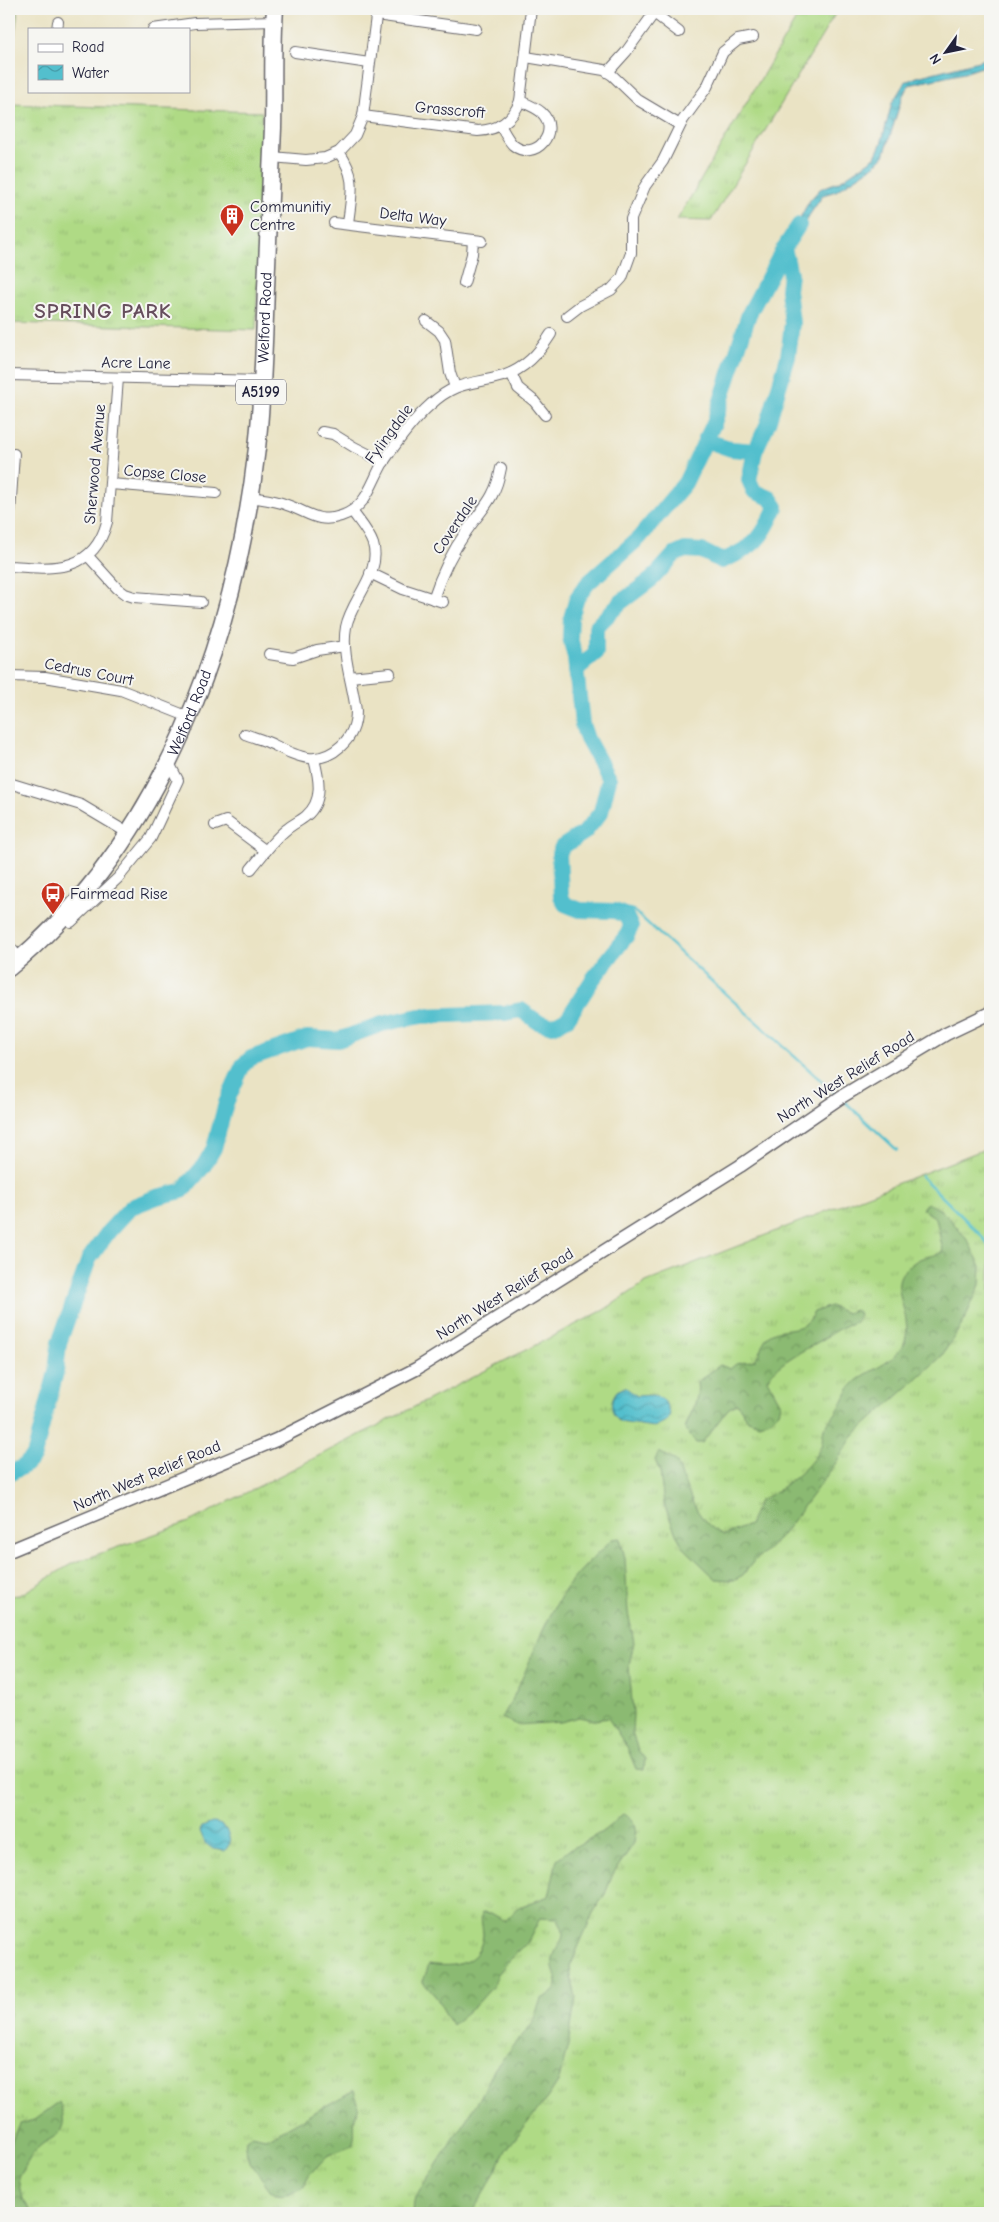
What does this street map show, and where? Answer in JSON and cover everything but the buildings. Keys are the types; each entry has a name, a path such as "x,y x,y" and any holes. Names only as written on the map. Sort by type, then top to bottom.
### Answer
{"main road":[{"name":"Welford Road","path":"14,964 55,925 103,869 128,832 168,763 189,717 206,672 227,602 250,497 257,447 262,381 272,157 274,15"}],"street":[{"name":"Grasscroft","path":"362,116 478,131 500,126 513,115 520,101 531,9"},
{"path":"608,72 626,52 656,11 679,32"},
{"path":"272,157 316,160 339,152 355,135 362,116 376,12 476,29"},
{"path":"160,28 274,15"},
{"path":"567,316 580,306 611,290 622,278 631,253 630,226 645,186 663,161 680,125 707,87 723,52 738,40 753,37"},
{"path":"295,52 369,63"},
{"path":"526,57 608,72 638,100 680,125"},
{"path":"500,126 512,144 520,149 534,149 543,143 549,129 545,117 536,108 520,101"},
{"path":"339,152 349,169 352,182 348,224"},
{"name":"Delta Way","path":"334,223 478,240 464,283"},
{"path":"426,321 439,331 445,340 450,372 455,386"},
{"name":"Fylingdale","path":"352,511 366,498 384,462 424,410 455,386 511,373 534,357 551,334"},
{"path":"511,373 518,388 534,401 545,415"},
{"name":"Acre Lane","path":"9,374 262,381"},
{"name":"Sherwood Avenue","path":"88,556 97,545 105,530 111,484 118,378"},
{"path":"322,432 334,434 354,448 384,462"},
{"path":"9,528 14,454"},
{"name":"Coverdale","path":"433,599 444,569 456,547 494,493 501,468"},
{"name":"Copse Close","path":"111,484 216,493"},
{"path":"245,734 274,744 292,755 314,759 338,749 345,742 353,728 356,711 345,646 346,626 370,573 374,558 373,544 352,511 341,516 318,518 285,504 250,497"},
{"path":"9,566 48,569 69,566 88,556 125,594 134,597 201,602"},
{"path":"370,573 395,586 444,602"},
{"path":"269,654 294,658 317,650 345,646"},
{"path":"350,678 390,673"},
{"name":"Cedrus Court","path":"9,676 45,677 121,690 189,717"},
{"path":"251,869 288,828 313,810 320,786 314,759"},
{"name":"Welford Road","path":"71,922 118,878 151,838 178,780 168,763"},
{"path":"9,783 81,805 128,832"},
{"path":"215,825 226,821 266,851"},
{"path":"103,869 118,878"},
{"path":"9,946 14,964"},
{"name":"North West Relief Road","path":"9,1552 276,1440 416,1369 740,1166 841,1097 946,1034 990,1013"}],"green space":[{"path":"9,9 18,12 9,74"},
{"path":"802,9 838,9 711,221 677,220"},
{"path":"9,104 262,112 256,330 9,323"},
{"path":"990,1147 990,2213 9,2213 9,1596 20,1595 73,1563 189,1522 604,1310 646,1282"},
{"path":"927,1203 941,1210 951,1220 968,1241 981,1266 980,1285 963,1323 941,1357 854,1435 833,1467 779,1539 753,1562 743,1575 734,1580 716,1579 684,1548 676,1534 664,1504 660,1472 655,1460 659,1452 676,1461 693,1503 699,1513 714,1529 724,1535 749,1525 759,1501 794,1478 817,1454 822,1444 824,1428 838,1410 851,1386 863,1376 891,1359 902,1347 906,1337 907,1326 900,1296 900,1278 904,1271 917,1261 943,1251 936,1218 922,1209"},
{"path":"830,1306 847,1313 853,1310 857,1311 859,1315 856,1322 793,1356 779,1366 767,1379 781,1404 779,1412 770,1420 759,1424 748,1420 737,1403 728,1409 702,1443 696,1443 685,1429 696,1401 697,1382 720,1365 730,1369 736,1364 755,1360 769,1335 781,1330 799,1327 810,1319 814,1312"},
{"path":"620,1538 625,1558 628,1612 634,1642 629,1665 633,1714 632,1733 638,1750 645,1759 644,1770 636,1769 627,1747 608,1718 595,1720 578,1717 561,1722 517,1725 502,1718 546,1623 563,1593 580,1572 612,1539"},
{"path":"624,1814 632,1819 636,1828 634,1843 613,1874 605,1894 594,1911 570,1966 576,1997 568,2045 559,2080 506,2150 484,2194 471,2213 413,2213 414,2201 419,2192 480,2098 495,2068 532,2024 541,1999 555,1990 557,1980 553,1959 562,1940 563,1931 557,1919 540,1918 528,1942 498,1974 494,1985 477,2004 452,2025 436,1997 423,1982 429,1964 456,1964 471,1958 477,1953 481,1945 483,1935 482,1912 491,1913 505,1921 519,1907 549,1896 557,1859 569,1850 602,1832"},
{"path":"354,2090 359,2107 354,2122 354,2141 352,2146 327,2156 309,2175 302,2188 284,2196 277,2195 271,2191 250,2162 245,2148 246,2139 252,2135 265,2138 274,2135"},
{"path":"59,2102 63,2116 61,2130 37,2149 19,2178 23,2200 33,2213 9,2213 9,2148 19,2124 34,2120"}],"water":[{"path":"990,58 990,64 964,73 909,85 902,97 884,156 875,165 836,191 823,195 796,235 788,252 787,241 810,200 820,189 840,181 875,157 881,144 892,103 905,82 917,77"},
{"path":"625,1387 637,1396 653,1395 664,1400 670,1413 668,1420 654,1427 620,1422 614,1415 612,1403 617,1391"},
{"path":"212,1823 223,1826 229,1835 230,1843 225,1851 213,1849 205,1843 200,1831 202,1827"}],"waterway":[{"path":"9,1474 24,1466 34,1456 56,1372 59,1343 89,1259 109,1231 131,1207 157,1197 182,1191 203,1167 214,1148 226,1103 243,1065 251,1058 307,1038 338,1040 382,1024 419,1016 505,1013 521,1010 538,1022 553,1026 568,1018 593,979 627,935 631,927 626,916 615,911 580,910 565,904 561,896 559,854 562,847 585,832 601,812 609,779 587,739 582,724 575,658 570,637 571,618 577,598 588,583 639,538 685,483 714,423 749,314 784,248 799,225"},
{"path":"705,440 731,449 755,451 768,423 788,357 792,323 788,290 790,274 784,248"},
{"path":"576,670 596,653 596,627 621,602 652,579 674,555 685,550 702,551 722,561 750,546 761,535 776,507 770,498 754,491 749,480 755,451"},
{"path":"615,911 624,908 633,910 836,1094"},
{"path":"843,1100 897,1150"},
{"path":"921,1176 980,1234 990,1248"}],"place":[{"name":"Communitiy Centre","path":"232,237"},
{"name":"Fairmead Rise","path":"53,915"}],"district":[{"name":"SPRING PARK","path":"103,311"}]}
